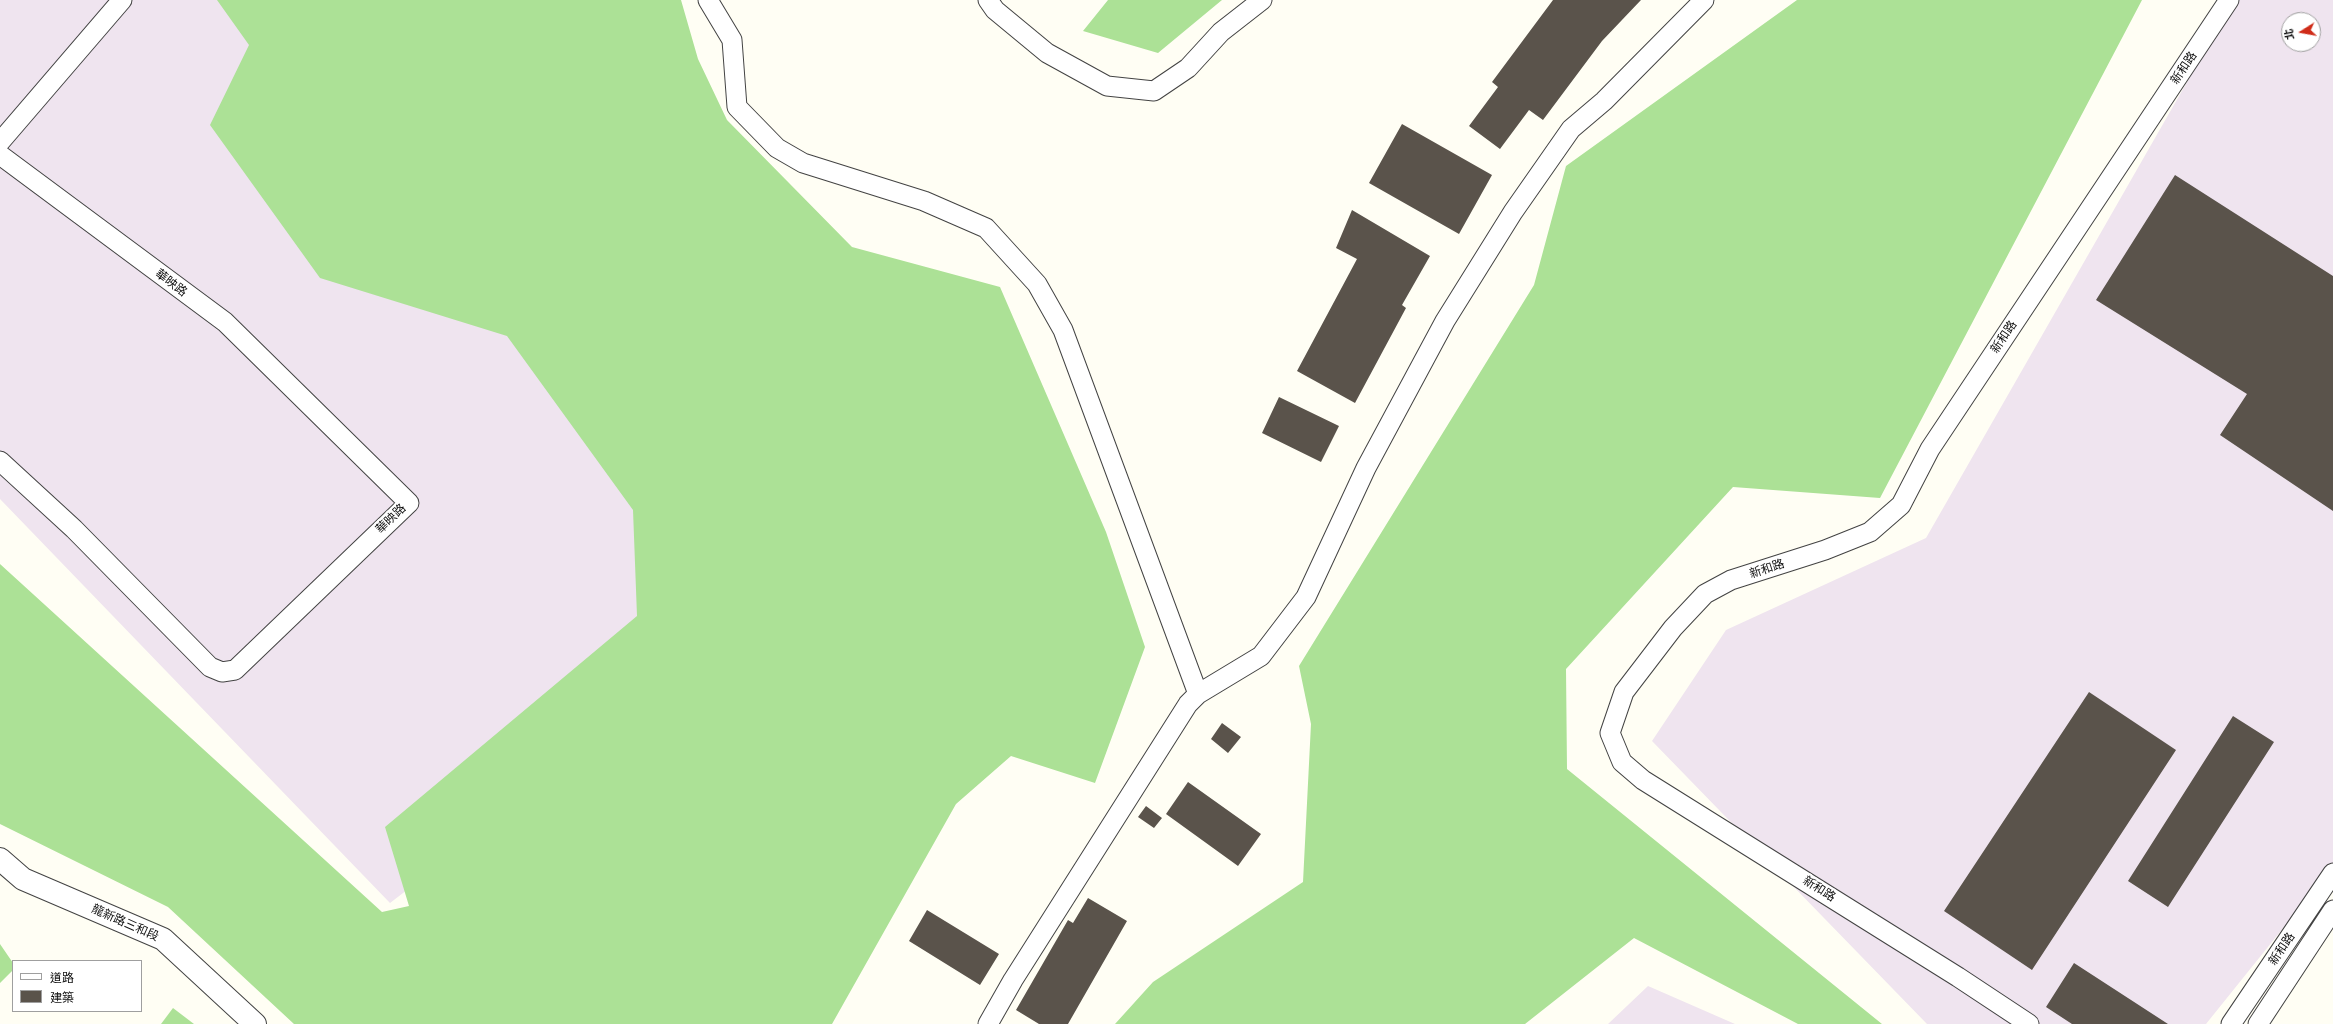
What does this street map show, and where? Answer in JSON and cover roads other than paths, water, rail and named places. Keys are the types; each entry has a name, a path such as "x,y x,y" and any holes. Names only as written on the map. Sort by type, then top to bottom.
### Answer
{"street":[{"path":"0,142 122,0"},
{"path":"708,0 732,40 737,107 777,148 803,162 924,200 986,228 1038,284 1063,330 1198,694"},
{"path":"988,0 995,10 1047,53 1107,86 1154,91 1188,68 1221,32 1262,0"},
{"path":"988,1024 1013,980 1173,725 1188,704 1198,694 1261,656 1306,597 1366,468 1445,321 1513,212 1571,129 1604,101 1704,0"},
{"name":"新和路","path":"2029,1024 1958,977 1643,780 1622,762 1610,734 1624,692 1673,628 1705,594 1731,580 1825,550 1870,532 1901,505 1930,449 2230,0"},
{"name":"華映路","path":"0,155 225,322 409,503 235,670 222,672 210,667 74,529 0,461"},
{"name":"龍新路三和段","path":"0,859 23,879 163,940 255,1024"},
{"name":"新和路","path":"2231,1024 2333,873"},
{"name":"新和路","path":"2258,1024 2333,910"}]}
